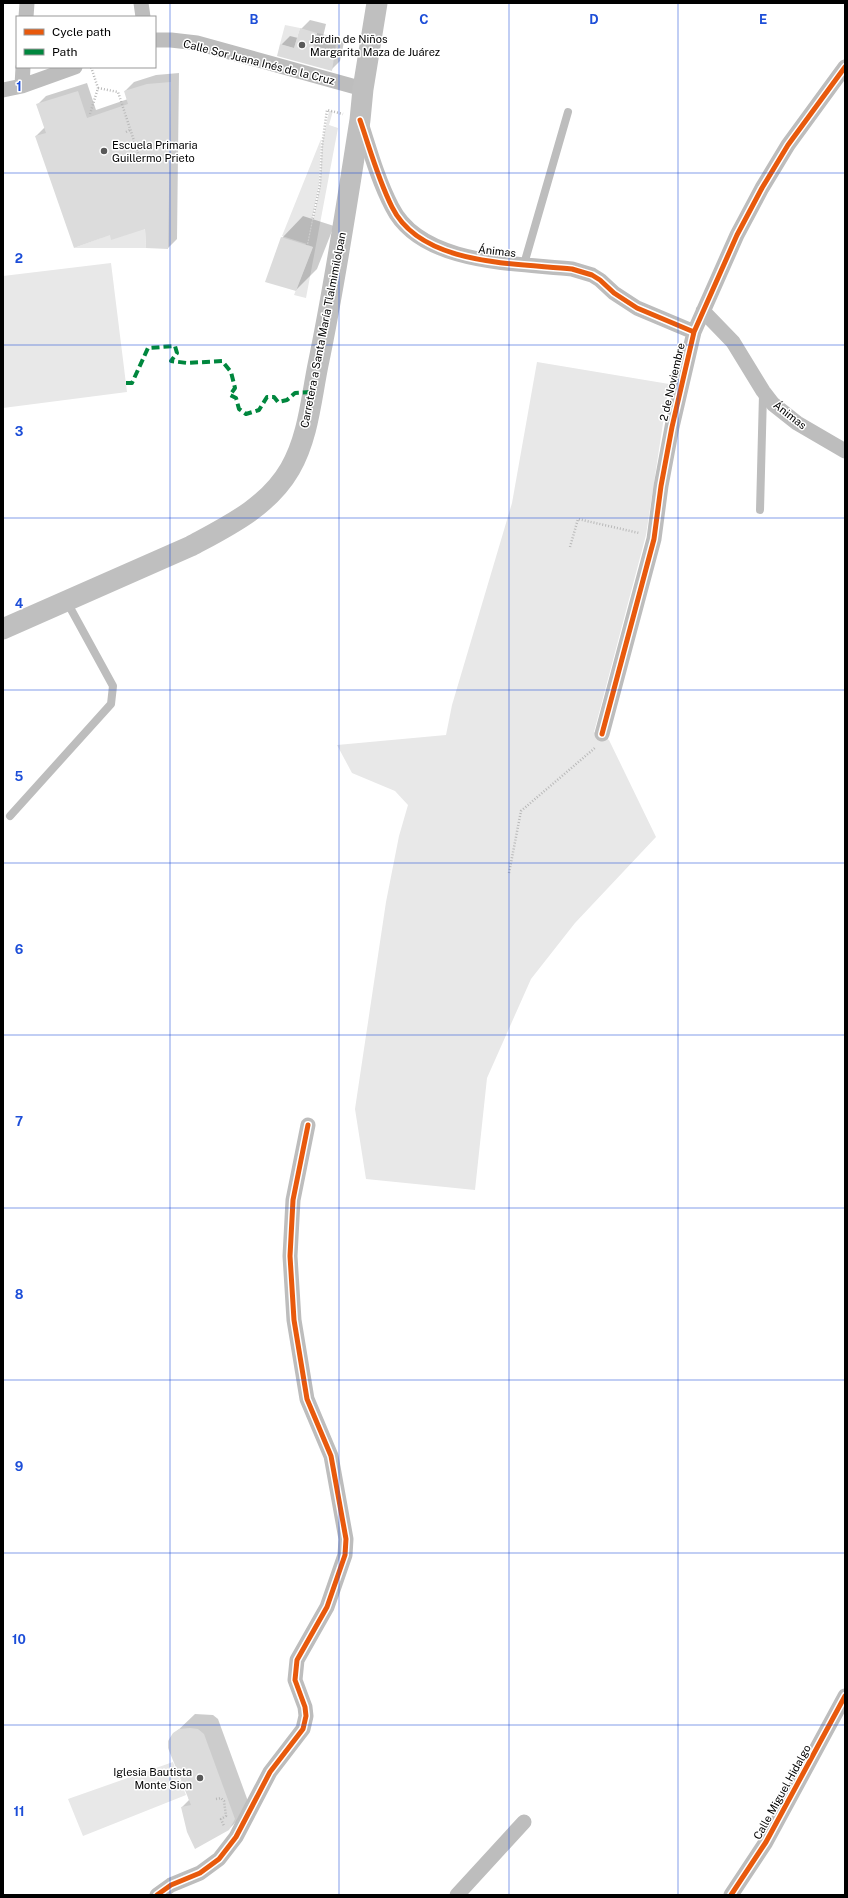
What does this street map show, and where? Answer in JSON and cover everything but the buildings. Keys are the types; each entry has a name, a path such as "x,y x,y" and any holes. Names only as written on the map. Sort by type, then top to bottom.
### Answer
{"main road":[{"name":"Carretera a Santa María Tlalmimilolpan","path":"3,629 191,546 226,527 250,512 270,494 289,469 301,443 307,423 327,322 360,120 363,88 377,3"}],"street":[{"path":"26,16 27,3"},
{"path":"141,3 143,16"},
{"name":"Calle Sor Juana Inés de la Cruz","path":"156,40 197,43 363,88"},
{"name":"2 de Noviembre","path":"602,734 654,539 661,486 672,427 694,332 737,235 762,188 788,145 845,66"},
{"path":"22,86 23,68"},
{"path":"3,90 22,86 72,68"},
{"name":"Ánimas","path":"360,120 376,169 392,208 406,226 421,238 455,255 572,269 592,275 625,301 694,332"},
{"name":"Ánimas","path":"703,311 733,342 763,391 783,413 845,451"},
{"path":"157,1895 170,1885 211,1867 220,1859 232,1843 270,1772 303,1729 305,1723 305,1707 295,1680 296,1660 327,1607 345,1555 346,1539 331,1456 307,1399 294,1320 290,1256 293,1200 308,1125"},
{"name":"Calle Miguel Hidalgo","path":"731,1895 766,1842 788,1804 845,1696"},
{"path":"456,1895 524,1822"}],"lane":[{"path":"524,264 568,112"},
{"path":"760,510 763,391"},
{"path":"10,816 111,704 113,686 66,601"}],"path":[{"path":"90,68 98,88 90,114"},
{"path":"98,88 118,92 138,152"},
{"path":"307,245 320,185 322,146 327,110 337,111 360,120"},
{"path":"126,132 130,130"},
{"path":"570,547 578,519 641,533 654,539"},
{"path":"509,873 521,811 600,743 602,734"},
{"path":"216,1799 221,1798 224,1801 226,1816 221,1819 232,1843"}],"shaded area":[{"path":"285,25 300,28 294,48 280,44"},
{"path":"317,33 337,37 335,51 324,49 313,53"},
{"path":"329,111 333,111 329,125 338,128 306,298 294,295 313,247 308,245 320,186 322,144"},
{"path":"65,135 140,187 146,248 74,248 101,238"},
{"path":"321,139 319,185 307,244 282,236"},
{"path":"111,263 127,392 3,408 3,276"},
{"path":"537,362 669,384 646,535 594,732 609,740 656,837 575,923 531,979 487,1078 475,1190 366,1179 355,1109 386,902 399,836 408,805 395,791 352,773 337,745 446,735 452,705 512,503"},
{"path":"173,1762 186,1795 83,1836 68,1799"}],"marked path":[{"path":"126,383 132,383 148,348 175,346 177,353 171,361 187,363 222,361 231,372 235,388 230,395 236,398 239,409 246,414 259,410 267,397 274,397 278,402 287,400 295,393 313,392"}],"cycle path":[{"path":"602,734 654,539 661,486 672,427 694,332 737,235 762,188 788,145 845,67"},
{"path":"360,120 378,175 392,207 406,226 424,241 447,251 472,258 524,265 572,269 592,275 614,293 637,308 694,332"},
{"path":"157,1895 171,1885 200,1873 219,1859 236,1837 270,1772 303,1729 306,1716 305,1707 295,1680 297,1660 327,1607 345,1555 346,1539 331,1456 307,1399 294,1320 290,1256 293,1200 308,1125"},
{"path":"731,1895 766,1842 845,1696"}],"place":[{"name":"Jardin de Niños Margarita Maza de Juárez","path":"302,45"},
{"name":"Escuela Primaria Guillermo Prieto","path":"104,151"},
{"name":"Iglesia Bautista Monte Sion","path":"200,1778"}]}
